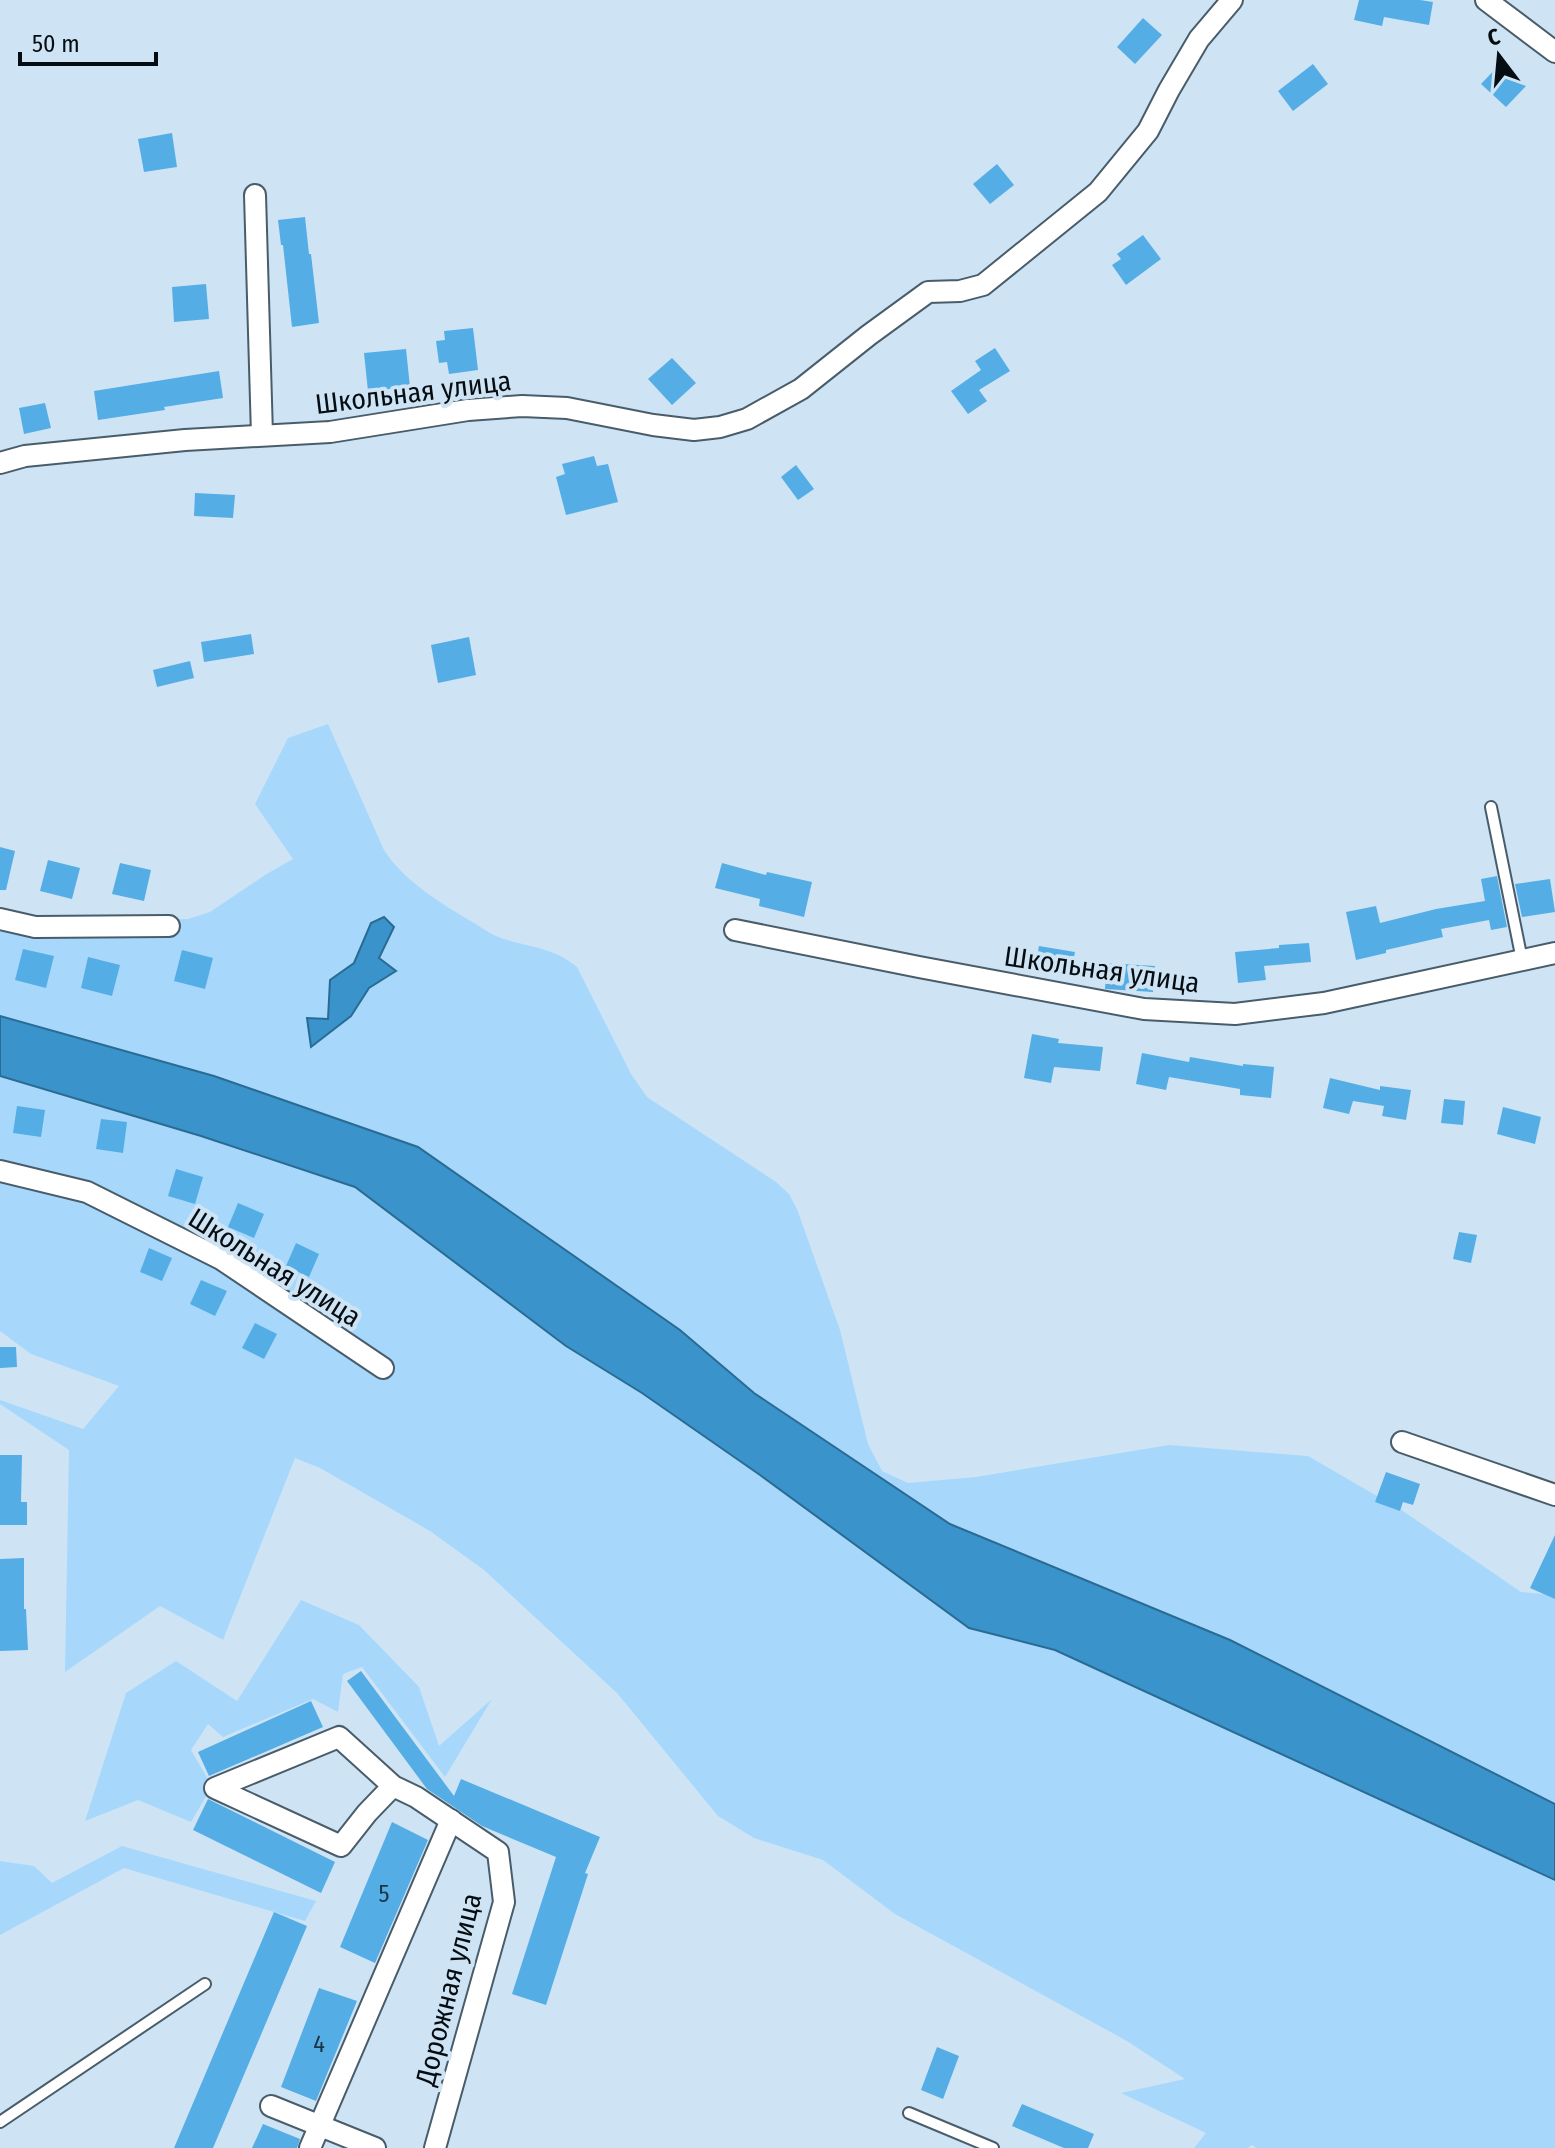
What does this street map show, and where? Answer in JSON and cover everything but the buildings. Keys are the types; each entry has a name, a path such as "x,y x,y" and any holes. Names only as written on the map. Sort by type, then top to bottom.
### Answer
{"street":[{"name":"Школьная улица","path":"0,463 25,456 185,440 330,432 468,410 522,406 567,408 694,430 747,419 801,389 928,292 960,291 983,285 1098,192 1148,131 1199,39 1232,0"},
{"path":"1494,2 1555,52"},
{"path":"255,195 262,435"},
{"path":"0,919 35,927 169,926"},
{"name":"Школьная улица","path":"735,930 1144,1009 1235,1014 1324,1003 1555,953"},
{"name":"Школьная улица","path":"0,1171 87,1192 221,1259 383,1368"},
{"path":"1402,1442 1555,1495"},
{"name":"Дорожная улица","path":"393,1786 341,1846 215,1788 339,1737 393,1786 416,1797 498,1852 504,1902 435,2148"},
{"name":"Дорожная улица","path":"310,2148 451,1820"},
{"path":"271,2106 375,2148"}],"lane":[{"path":"1491,807 1522,960"},
{"path":"0,2122 205,1984"},
{"path":"909,2113 993,2148"}],"shaded area":[{"path":"328,724 384,850 401,871 434,898 493,934 548,951 577,967 631,1074 647,1097 776,1182 789,1194 840,1330 868,1444 882,1471 908,1483 976,1477 1169,1445 1308,1456 1403,1511 1521,1592 1555,1595 1555,2148 1256,2148 1252,2145 1248,2148 1194,2148 1206,2133 1121,2093 1185,2079 1127,2041 895,1914 823,1860 754,1838 718,1816 617,1693 484,1570 430,1531 320,1468 295,1458 223,1640 160,1606 65,1672 69,1450 0,1404 0,1400 83,1429 119,1386 31,1354 0,1331 0,913 81,921 188,919 210,912 293,859 255,804 288,738"},
{"path":"384,917 394,927 379,958 396,971 369,988 351,1016 311,1047 307,1018 328,1019 330,980 354,963 371,923"},
{"path":"0,1016 214,1076 418,1147 680,1330 754,1393 950,1524 1230,1640 1555,1804 1555,1880 1055,1650 969,1628 760,1475 642,1393 566,1346 355,1187 201,1136 0,1076"},
{"path":"301,1600 359,1625 419,1687 439,1746 492,1699 445,1777 362,1667 343,1674 338,1712 313,1699 223,1737 208,1724 191,1750 212,1786 191,1822 138,1800 85,1821 126,1693 176,1661 237,1701"},
{"path":"122,1846 316,1901 305,1921 124,1868 0,1935 0,1861 34,1866 52,1883"}]}
